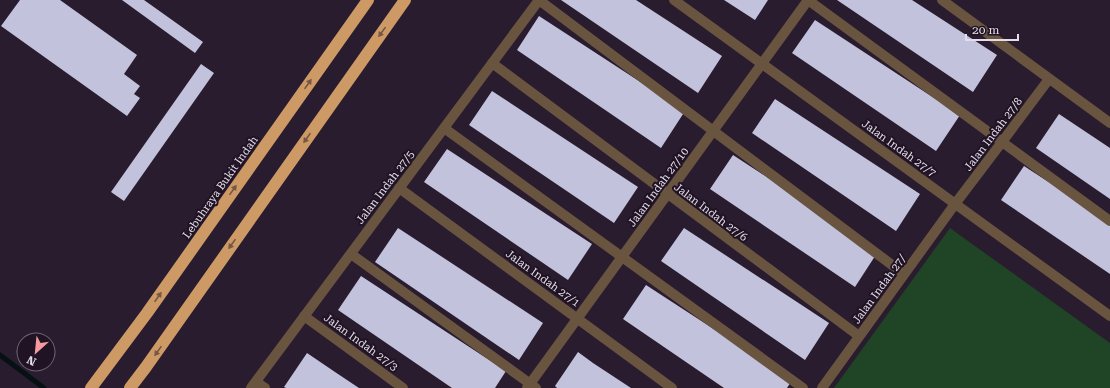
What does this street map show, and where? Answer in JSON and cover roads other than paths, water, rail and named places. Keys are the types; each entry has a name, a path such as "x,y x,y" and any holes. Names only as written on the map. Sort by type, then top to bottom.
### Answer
{"highway":[{"name":"Lebuhraya Bukit Indah","path":"93,386 152,306 368,0"},
{"path":"130,388 405,0"}],"street":[{"name":"Jalan Indah 27/5","path":"253,385 539,0"},
{"path":"539,0 904,274"},
{"name":"Jalan Indah 27/7","path":"674,0 1110,316"},
{"path":"808,0 1110,221"},
{"name":"Jalan Indah 27/10","path":"531,387 577,318 808,0"},
{"path":"942,0 1110,123"},
{"name":"Jalan Indah 27/6","path":"492,63 859,336"},
{"name":"Jalan Indah 27/8","path":"955,204 1049,78"},
{"path":"444,128 803,388"},
{"name":"Jalan Indah 27/1","path":"399,188 672,388"},
{"name":"Jalan Indah 27/","path":"822,388 955,204"},
{"path":"350,254 531,387"},
{"name":"Jalan Indah 27/3","path":"304,316 403,388"},
{"path":"253,385 265,388"}],"waterway":[{"path":"0,355 44,388"}]}
